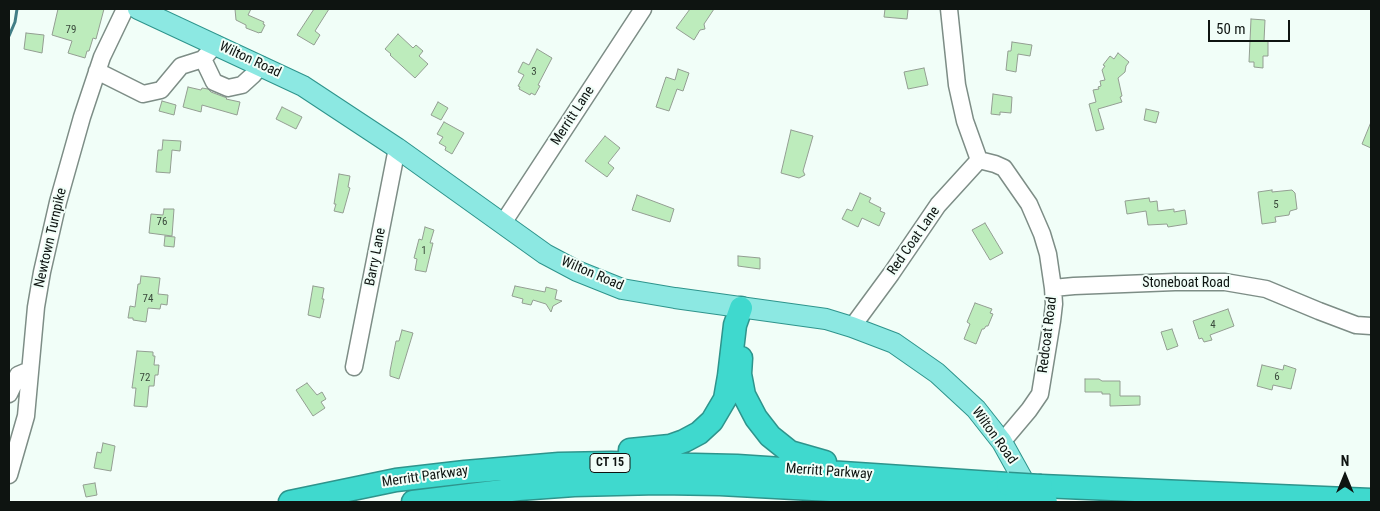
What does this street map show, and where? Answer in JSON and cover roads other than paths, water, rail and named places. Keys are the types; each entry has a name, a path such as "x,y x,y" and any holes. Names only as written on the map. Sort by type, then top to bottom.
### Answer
{"highway":[{"path":"741,308 744,314 744,326 740,374 744,395 756,418 770,436 790,452 814,460 844,467 933,479"},
{"path":"396,480 487,463 548,456 651,449 670,446 684,441 699,433 712,421 725,400 735,325 741,308"},
{"name":"Merritt Parkway","path":"290,502 396,480 512,467 611,463 737,466 933,479 1033,496"},
{"name":"Merritt Parkway","path":"413,502 546,487 659,483 1033,496 1371,500"}],"main road":[{"name":"Wilton Road","path":"138,9 303,86 397,148 545,254 577,271 622,289 826,319 894,343 937,373 976,408 1002,442 1033,496"}],"street":[{"name":"Newtown Turnpike","path":"9,475 26,416 36,307 52,226 82,117 102,57 124,9"},
{"name":"Merritt Lane","path":"503,223 643,9"},
{"path":"949,9 957,85 965,121 979,160"},
{"path":"97,72 144,94 161,90 181,66 203,60 216,44"},
{"path":"203,60 214,82 228,88 242,85 261,65"},
{"name":"Barry Lane","path":"354,367 397,148"},
{"name":"Redcoat Road","path":"979,160 1004,168 1029,204 1046,247 1053,288 1052,321 1040,394 1002,442"},
{"name":"Red Coat Lane","path":"852,327 938,205 979,160"},
{"name":"Stoneboat Road","path":"1053,288 1175,282 1225,282 1266,289 1356,325 1371,326"},
{"path":"9,394 18,375 30,370"}],"waterway":[{"path":"9,36 15,22 17,9"}]}
